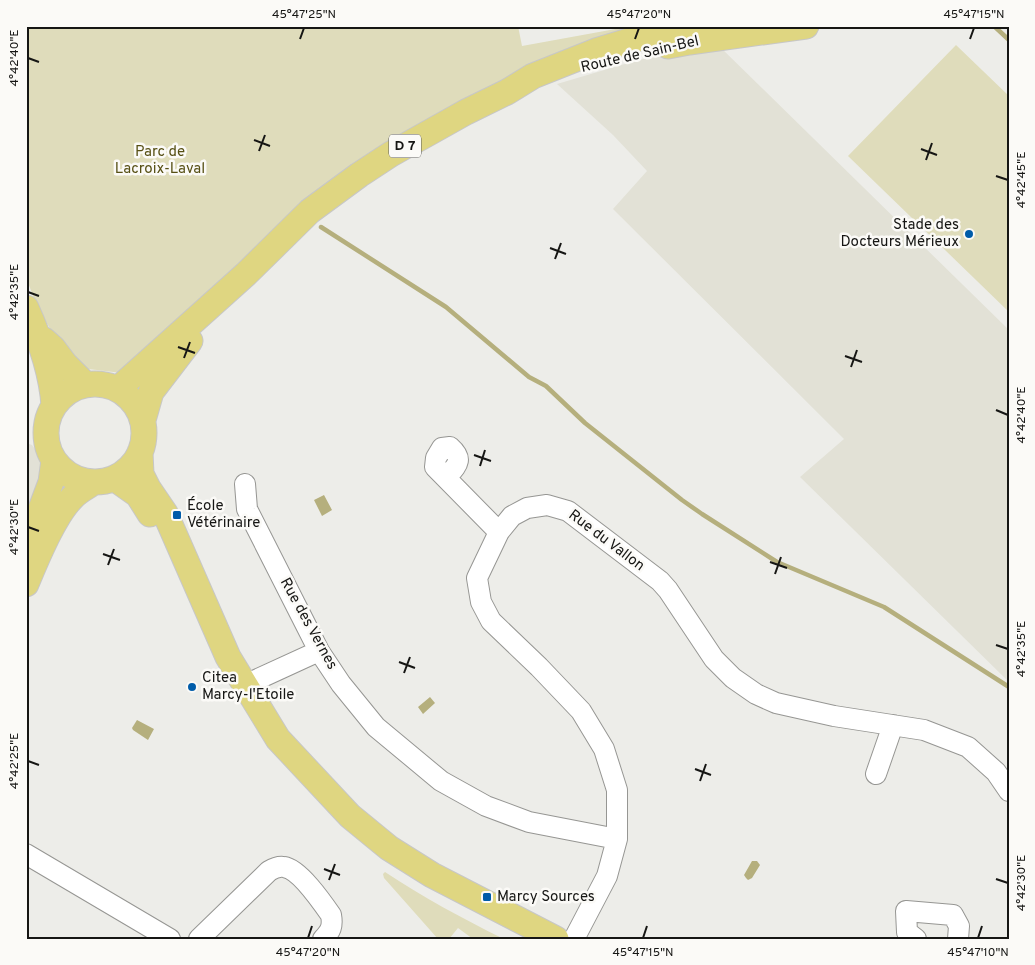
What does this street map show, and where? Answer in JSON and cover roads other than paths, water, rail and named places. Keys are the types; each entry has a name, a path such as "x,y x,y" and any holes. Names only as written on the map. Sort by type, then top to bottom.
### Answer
{"main road":[{"name":"Route de Sain-Bel","path":"118,389 246,274 304,216 391,154 466,112 507,92 533,76 596,51 691,26"},
{"name":"Route de Sain-Bel","path":"507,92 539,84 597,63 643,51 689,42 806,26"},
{"name":"Route de Sain-Bel","path":"142,420 151,392 181,352 221,307 246,274"},
{"path":"26,308 39,335 50,374 54,406"},
{"path":"39,335 85,384"},
{"path":"26,584 45,541 72,497 104,480 125,472 134,463 140,452 144,436 142,420 137,407 129,397 118,389 98,384 85,384 62,396 54,406 46,428 48,445 54,460 65,472 79,479 104,480 138,495 155,522 176,565 215,659 271,749 344,826 380,855 424,886 524,939"},
{"path":"140,452 141,474 165,513 228,657 278,739 350,816 389,848 432,875 556,939"},
{"path":"26,549 51,482 54,460"}],"street":[{"path":"446,478 499,532"},
{"name":"Rue des Vernes","path":"245,484 247,509 319,651 341,684 376,728 441,781 486,806 529,822 617,838"},
{"name":"Rue du Vallon","path":"574,939 607,876 617,838 618,790 604,749 580,710 491,621 481,602 478,578 499,532 512,516 527,508 547,505 568,511 660,581 714,659 733,678 756,694 776,703 834,716 924,730 968,748 1002,769 1009,791"},
{"path":"245,685 319,651"},
{"path":"876,774 893,725"},
{"path":"26,854 170,939"},
{"path":"199,939 269,871 276,867 282,867 295,872 331,915 330,931 324,939"},
{"path":"916,939 907,932 906,911 953,914 959,926 958,939"}],"waterway":[{"path":"994,26 1009,40"},
{"path":"321,227 446,307 529,377 546,386 585,423 702,514 777,562 884,607 1009,687"}],"place":[{"name":"Stade des Docteurs Mérieux","path":"969,234"},
{"name":"École Vétérinaire","path":"177,515"},
{"name":"Citea Marcy-l'Etoile","path":"192,687"},
{"name":"Marcy Sources","path":"487,897"}],"park label":[{"name":"Parc de Lacroix-Laval","path":"160,160"}]}
